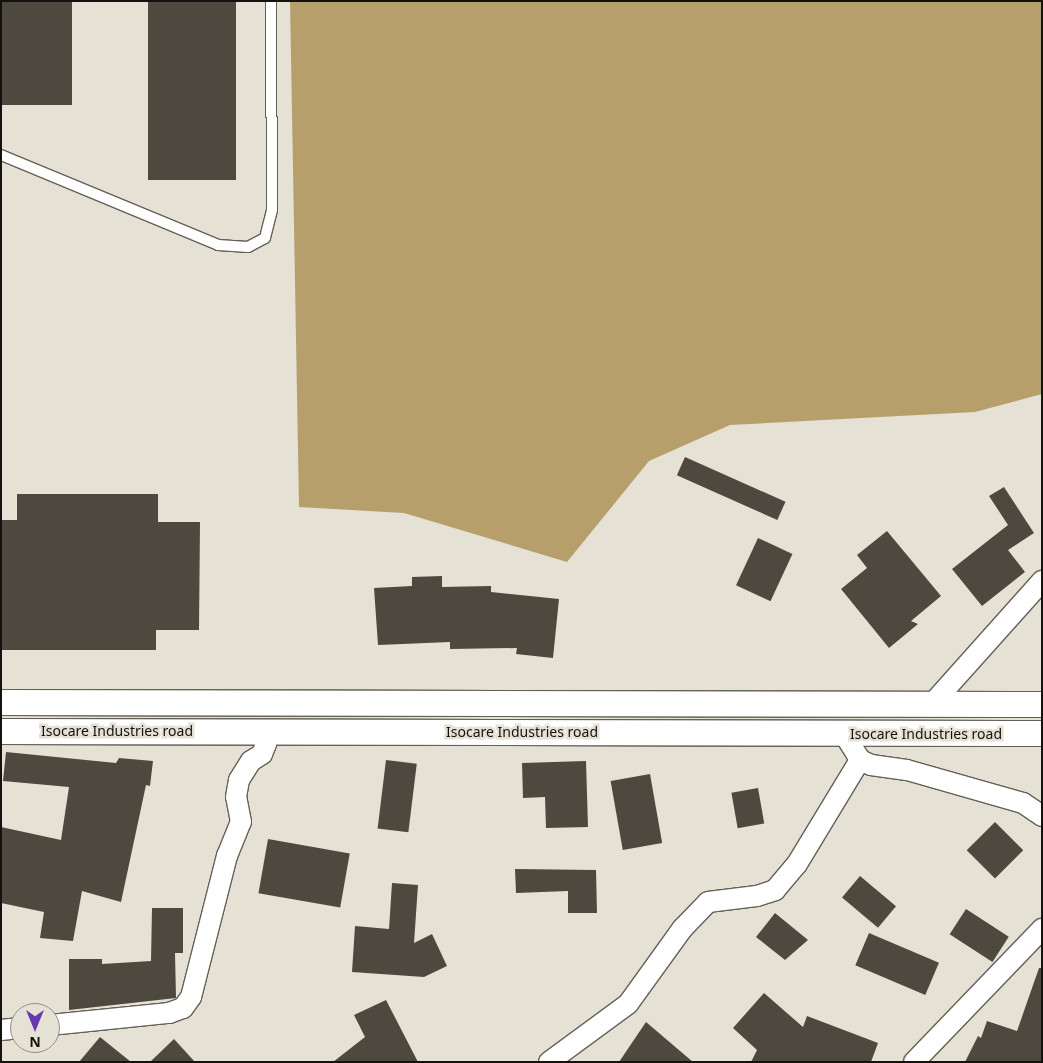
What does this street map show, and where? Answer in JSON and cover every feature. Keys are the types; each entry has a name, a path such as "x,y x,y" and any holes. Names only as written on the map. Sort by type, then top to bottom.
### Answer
{"street":[{"path":"933,703 1042,581"},
{"path":"338,701 340,732"},
{"name":"Isocare Industries road","path":"1,702 338,701 1042,704"},
{"name":"Isocare Industries road","path":"1,731 1042,734"},
{"path":"60,1024 169,1013 183,1008 191,997 228,856 241,822 236,798 239,780 251,761 262,754 266,744 263,732"},
{"path":"844,734 860,760 871,765 907,770 1023,803 1042,816"},
{"path":"549,1062 628,1004 682,929 708,902 757,896 775,890 797,864 860,760"},
{"path":"914,1062 1042,929"}],"lane":[{"path":"1,155 218,245 248,247 265,238 272,210 271,1"}],"shaded area":[{"path":"290,1 1042,1 1042,394 975,412 730,425 649,461 567,562 404,513 299,507"}],"building":[{"path":"1,1 72,1 72,105 1,105"},
{"path":"148,1 236,1 236,180 148,180"},
{"path":"685,457 785,502 777,520 677,475"},
{"path":"1004,487 1034,533 1008,550 1025,572 982,606 952,569 1008,525 989,496"},
{"path":"17,494 158,494 158,522 200,522 199,630 156,630 156,650 1,650 1,520 17,520"},
{"path":"887,531 941,596 911,621 918,624 889,648 841,589 867,568 857,555"},
{"path":"758,538 792,554 770,601 736,585"},
{"path":"442,576 442,587 491,586 491,592 559,599 553,658 516,654 517,648 450,649 450,642 378,645 374,588 412,586 412,577"},
{"path":"6,752 116,763 119,758 153,761 150,786 146,785 121,902 82,891 73,941 40,938 44,912 1,903 1,827 61,840 69,787 3,781"},
{"path":"386,760 417,764 408,832 378,828"},
{"path":"586,761 588,827 546,828 545,797 523,798 522,763"},
{"path":"650,774 662,843 623,850 611,781"},
{"path":"758,788 764,823 738,828 731,793"},
{"path":"995,822 1023,850 995,879 967,850"},
{"path":"268,839 350,853 340,908 258,893"},
{"path":"515,869 596,870 597,913 568,913 568,891 516,893"},
{"path":"860,876 896,906 878,928 842,897"},
{"path":"392,883 418,885 414,943 432,934 447,966 424,977 352,972 355,926 389,929"},
{"path":"152,908 183,908 183,953 175,953 176,998 69,1010 69,959 102,959 102,964 151,961"},
{"path":"966,909 1009,937 992,962 950,934"},
{"path":"775,913 808,940 785,960 756,937"},
{"path":"869,933 939,963 925,995 855,965"},
{"path":"1039,968 1042,968 1042,1062 965,1062 978,1036 981,1038 987,1021 1017,1031"},
{"path":"764,993 803,1027 807,1016 878,1043 871,1062 751,1062 757,1050 733,1028"},
{"path":"386,1000 418,1062 333,1062 365,1037 354,1015"},
{"path":"646,1022 693,1062 619,1062"},
{"path":"100,1037 131,1062 79,1062"},
{"path":"174,1039 195,1062 150,1062"}]}
